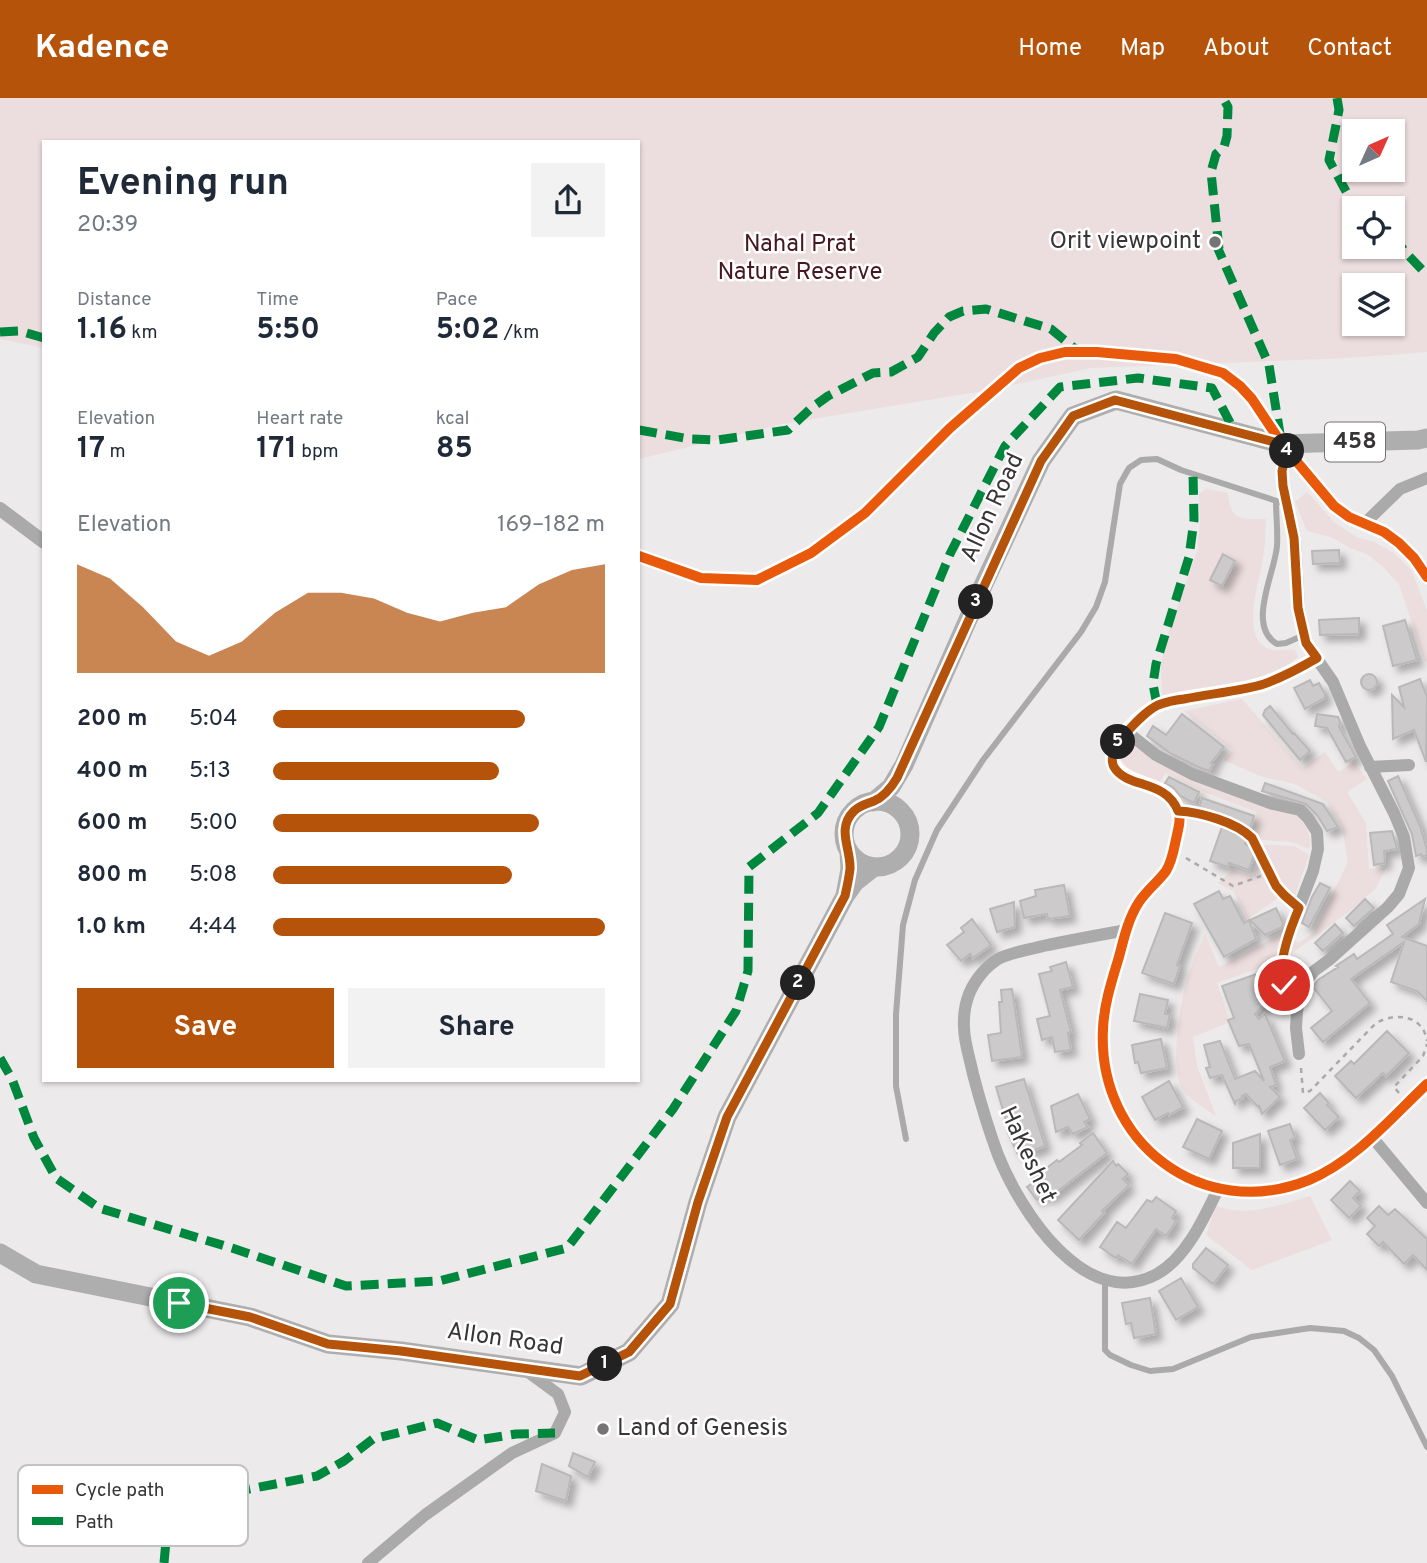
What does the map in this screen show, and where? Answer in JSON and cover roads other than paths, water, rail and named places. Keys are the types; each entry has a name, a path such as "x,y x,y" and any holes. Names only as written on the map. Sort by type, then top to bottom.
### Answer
{"main road":[{"name":"Allon Road","path":"873,802 891,787 904,765 1041,461 1073,416 1115,400 1284,448 1427,438"},
{"name":"Allon Road","path":"904,765 902,802 905,817"},
{"path":"873,802 888,803 905,817 910,831 908,845 895,862 888,866 873,867 859,862 849,852 844,831 849,817 859,807 873,802"},
{"name":"Allon Road","path":"845,896 850,869 849,852"},
{"name":"Allon Road","path":"0,1253 36,1274 250,1317 328,1344 401,1351 580,1376 629,1352 670,1304 698,1202 727,1117 845,896 855,882 873,867"}],"street":[{"path":"640,556 701,578 757,580 811,553 865,513 950,428 1019,368 1040,358 1065,352 1097,352 1176,359 1223,373 1252,399 1284,448 1334,506 1349,517 1384,532 1399,543 1427,577"},
{"path":"1284,448 1282,503 1294,538 1298,608 1306,643 1333,682 1370,767 1394,813 1404,837 1409,868 1399,894 1388,907 1314,971 1303,985 1296,1028 1299,1054"},
{"path":"1364,524 1401,489 1427,478"},
{"path":"0,509 42,540"},
{"path":"1317,658 1293,672 1261,685 1157,705 1119,740 1112,755 1115,767 1125,776 1166,794 1175,802 1180,817 1167,870 1138,904 1127,930 1109,991 1103,1031 1104,1059 1111,1092 1135,1135 1154,1155 1180,1173 1218,1189 1256,1192 1295,1185 1328,1171 1372,1137 1427,1084"},
{"path":"1127,732 1156,755 1192,774 1273,804 1300,810 1308,818 1317,832 1318,849 1313,871 1289,933"},
{"path":"1370,767 1409,765"},
{"name":"HaKeshet","path":"1127,930 999,958 981,973 971,988 965,1004 964,1028 982,1107 999,1157 1039,1228 1075,1264 1105,1280 1140,1281 1158,1273 1192,1237 1218,1189"},
{"path":"1372,1137 1427,1203"},
{"path":"368,1563 425,1515 512,1453 555,1433 565,1412 558,1394 522,1367"}],"lane":[{"path":"906,1139 896,1086 896,1014 903,925 915,880 937,830 983,761 1081,632 1096,607 1105,582 1120,484 1129,468 1141,460 1157,459 1181,470 1282,503 1277,548 1262,617 1266,635 1277,644 1304,635"},
{"path":"1178,811 1193,812 1219,820 1247,833 1284,895 1299,908"},
{"path":"1105,1280 1105,1350 1131,1365 1150,1371 1173,1369 1262,1335 1310,1328 1344,1331 1359,1338 1374,1350 1392,1376 1427,1447"}],"place":[{"name":"Orit viewpoint","path":"1215,242"},
{"name":"Land of Genesis","path":"603,1429"}],"park label":[{"name":"Nahal Prat Nature Reserve","path":"800,259"}]}
